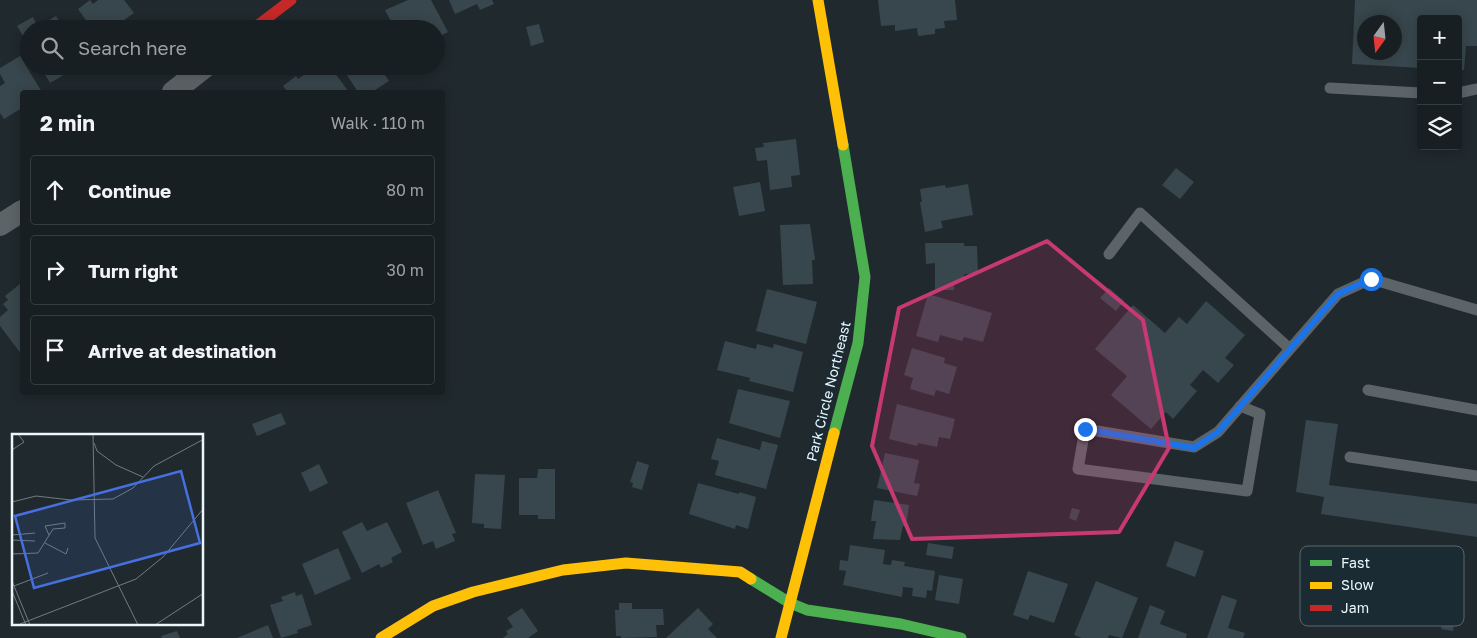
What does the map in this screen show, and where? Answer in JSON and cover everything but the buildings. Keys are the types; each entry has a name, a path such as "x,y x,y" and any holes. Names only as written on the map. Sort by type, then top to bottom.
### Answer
{"street":[{"path":"265,20 291,0"},
{"name":"Park Circle Northeast","path":"781,638 858,343 865,277 818,0"},
{"path":"176,90 195,75"},
{"path":"0,225 20,211"},
{"path":"381,638 433,606 473,592 563,570 626,563 740,572 790,603 807,610 901,624 962,638"}],"lane":[{"path":"1330,88 1417,93"},
{"path":"1462,92 1477,89"},
{"path":"1109,254 1140,213 1290,349"},
{"path":"1240,406 1260,414 1247,491 1078,469 1085,429 1194,448 1218,432 1240,406 1338,294 1371,279 1477,310"},
{"path":"1368,390 1477,410"},
{"path":"1350,457 1477,476"}],"highlighted area":[{"path":"1047,241 1143,320 1169,448 1119,532 912,539 872,446 899,308"}],"traffic: fast":[{"path":"834,433 858,343 865,277 843,145"},
{"path":"751,579 790,603 807,610 901,624 961,638"}],"traffic: slow":[{"path":"818,0 843,145"},
{"path":"781,638 834,433"},
{"path":"381,638 433,606 473,592 563,570 626,563 740,572 751,579"}],"traffic: jam":[{"path":"265,20 291,0"}],"route":[{"path":"1085,429 1194,448 1218,432 1338,294 1371,279"}]}
